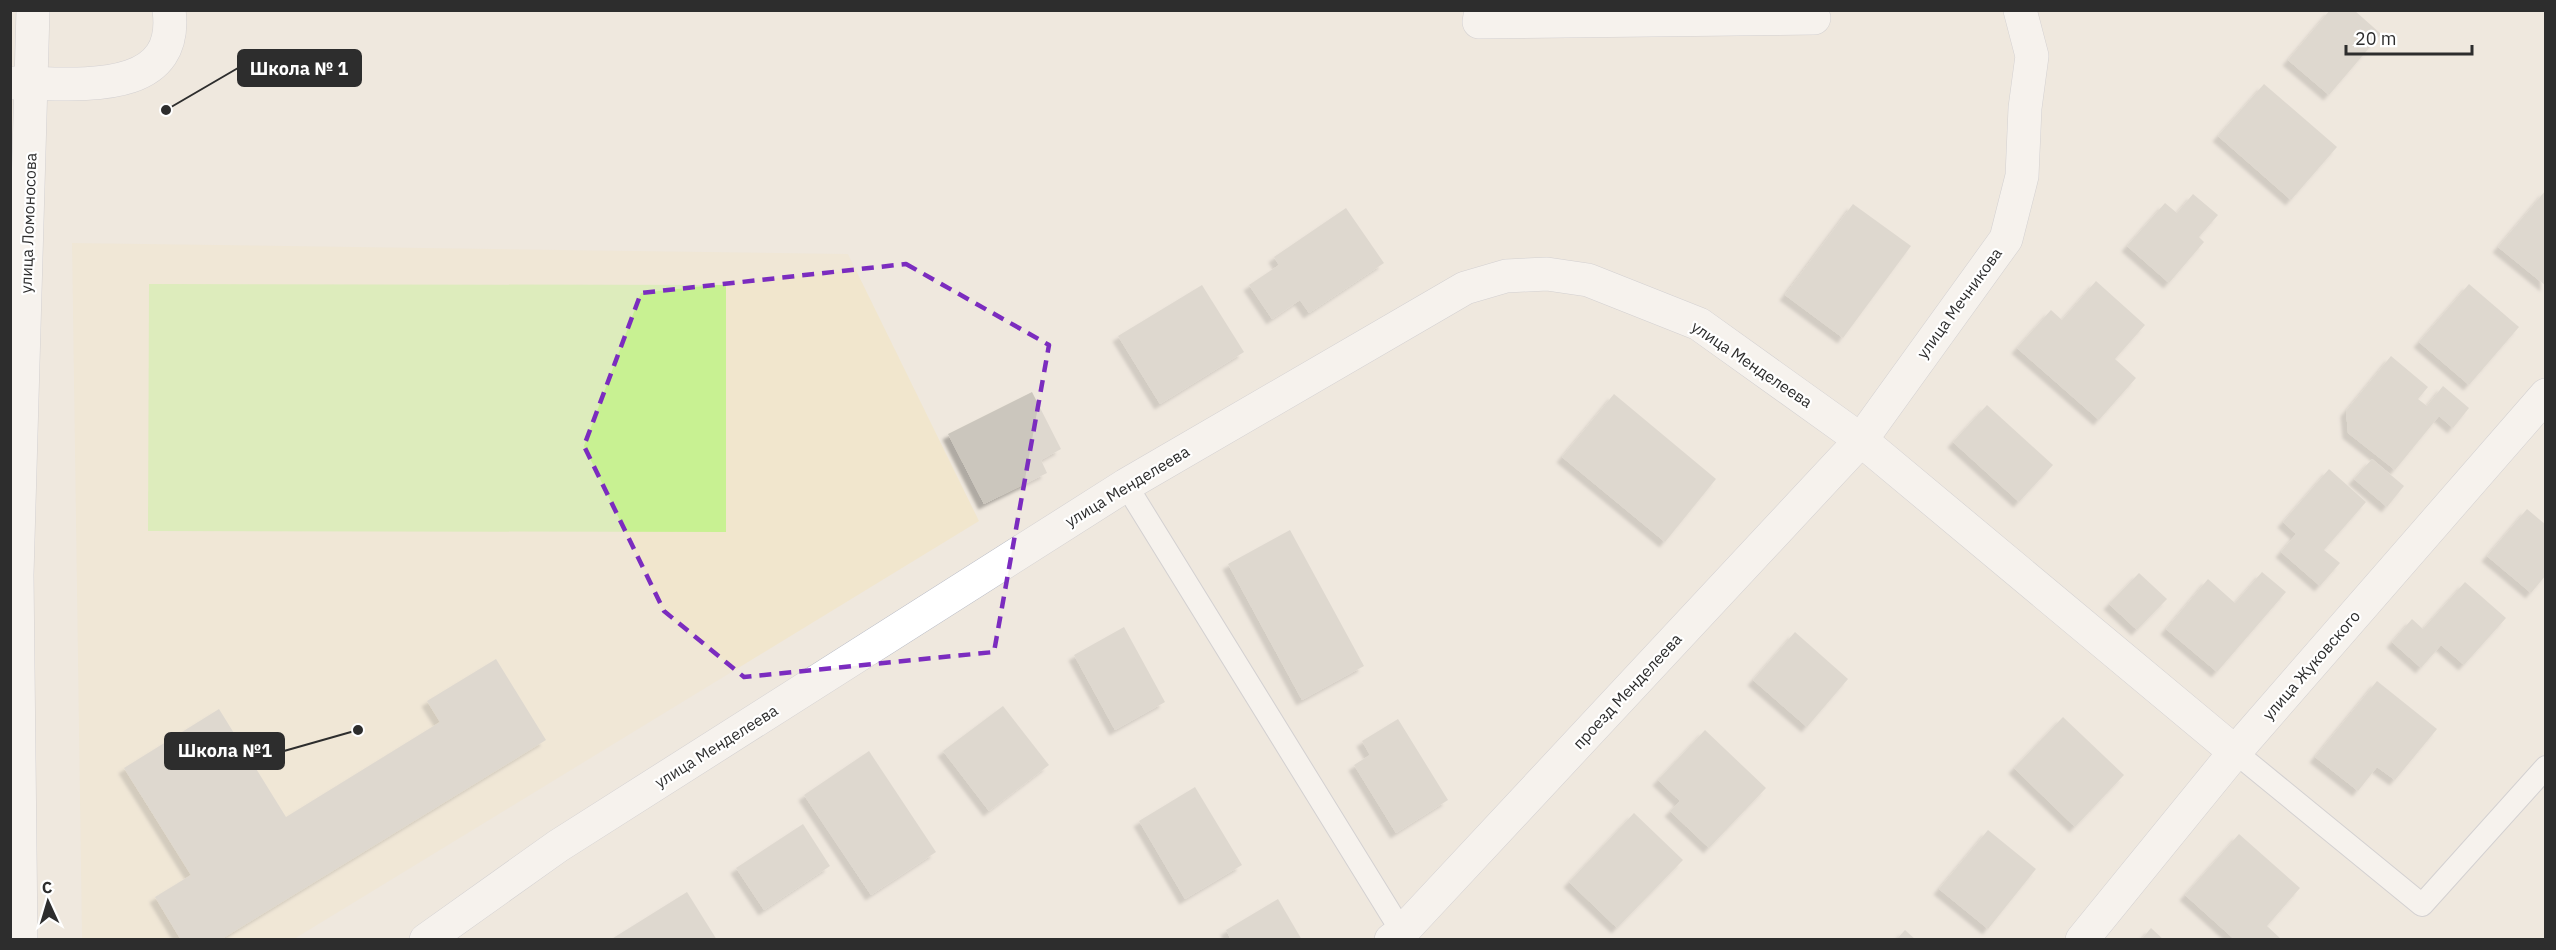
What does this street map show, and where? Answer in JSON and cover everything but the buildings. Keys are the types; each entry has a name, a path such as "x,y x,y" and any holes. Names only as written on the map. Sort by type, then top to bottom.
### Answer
{"street":[{"name":"улица Ломоносова","path":"21,939 14,575 21,83 33,10"},
{"path":"21,83 82,86 144,72 167,50 172,28 169,10"},
{"path":"1481,10 1479,22 1814,18"},
{"name":"улица Мечникова","path":"1861,440 2006,239 2022,176 2025,108 2032,56 2020,10"},
{"name":"улица Менделеева","path":"426,939 568,840 1126,485 1465,288 1506,276 1537,274 1588,280 1699,324 1861,440 2235,752"},
{"name":"улица Жуковского","path":"2082,939 2235,752 2546,395"},
{"name":"проезд Менделеева","path":"1400,937 1861,440"}],"lane":[{"path":"1126,485 1400,937"},
{"path":"2235,752 2422,906 2546,767"}],"highlighted area":[{"path":"906,264 1049,345 994,652 744,677 664,611 584,446 641,293"}],"shaded area":[{"path":"72,243 848,254 979,521 294,939 82,939"}],"green space":[{"path":"149,284 726,285 726,532 148,531"}],"place":[{"name":"Школа № 1","path":"166,110"},
{"name":"Школа №1","path":"358,730"}]}
